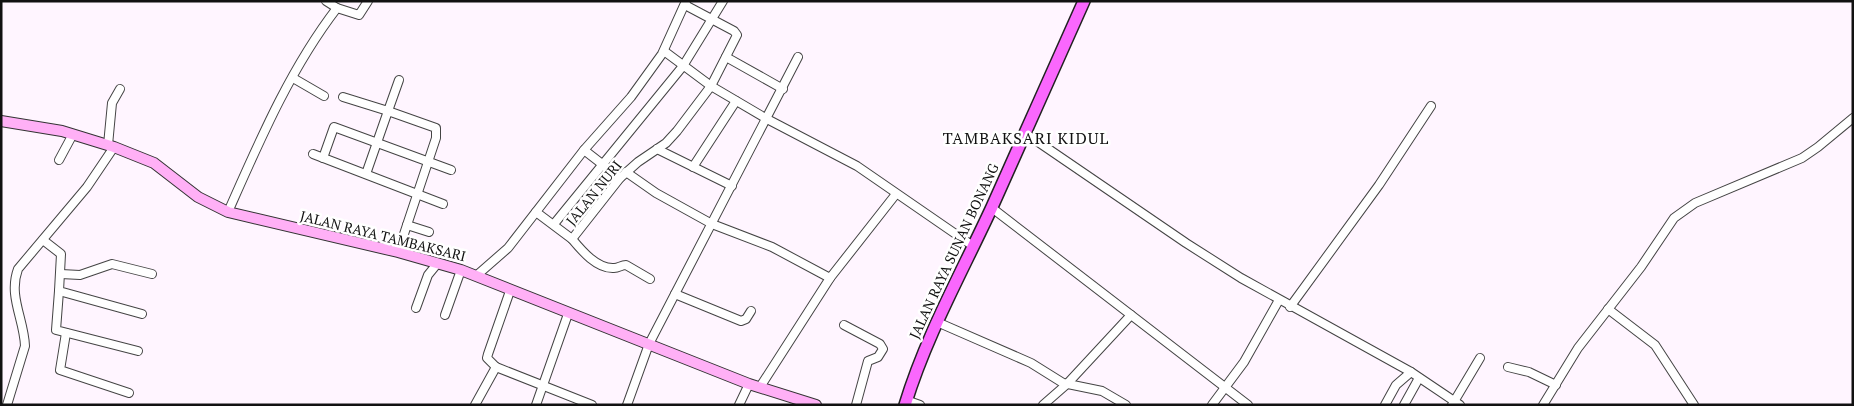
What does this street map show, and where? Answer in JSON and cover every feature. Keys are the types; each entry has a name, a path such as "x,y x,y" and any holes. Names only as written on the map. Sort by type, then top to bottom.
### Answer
{"main road":[{"name":"JALAN RAYA SUNAN BONANG","path":"905,402 911,380 992,208 1084,1"}],"street":[{"path":"326,1 337,8 359,15 368,1"},
{"path":"554,224 683,66 723,1"},
{"path":"476,276 508,248 584,150 632,97 664,51 685,3 713,19"},
{"path":"228,212 293,78 317,34 337,8"},
{"name":"JALAN NURI","path":"536,212 572,239 598,210 623,175 677,131 711,86 737,35 713,19"},
{"path":"664,51 711,86 766,119 854,164 973,246"},
{"path":"726,57 783,88"},
{"path":"627,405 649,344 798,57"},
{"path":"293,78 324,96"},
{"path":"366,174 399,80"},
{"path":"7,405 25,346 25,337 14,296 15,277 25,258 43,240 87,187 111,146 112,103 120,89"},
{"path":"342,96 436,128 436,138 398,252"},
{"path":"693,167 736,101"},
{"path":"1290,306 1379,185 1431,106"},
{"path":"1543,405 1578,348 1641,267 1674,218 1684,209 1802,158 1853,118"},
{"name":"JALAN RAYA TAMBAKSARI","path":"1,121 73,134 111,146 154,163 198,197 228,212 398,252 461,270 510,291 524,294 568,314 749,384 816,405"},
{"path":"323,158 334,127 451,170"},
{"path":"1025,133 1190,246 1279,300 1411,372 1455,404 1480,358"},
{"path":"59,160 73,134"},
{"path":"657,149 732,186"},
{"path":"584,150 603,165 712,224 772,247 830,278"},
{"path":"313,154 443,204"},
{"path":"760,387 830,278 896,194"},
{"path":"992,208 1248,405"},
{"path":"407,225 429,232"},
{"path":"572,239 587,256 598,263 613,268 626,265 650,279"},
{"path":"43,240 61,254 61,274 55,328 66,333 138,351"},
{"path":"61,274 80,275 112,264 152,274"},
{"path":"416,308 428,275 437,264"},
{"path":"445,315 461,270"},
{"path":"59,291 142,314"},
{"path":"510,291 487,358 496,367 592,405"},
{"path":"675,294 741,321 746,319 752,311"},
{"path":"1212,405 1261,336 1279,300"},
{"path":"1608,309 1655,346 1694,405"},
{"path":"536,405 568,314"},
{"path":"1042,405 1067,384 1131,315"},
{"path":"937,322 1031,363 1067,384 1102,391 1126,405"},
{"path":"844,325 880,344 883,349 878,356 868,361 856,405"},
{"path":"66,333 60,370 128,393"},
{"path":"476,405 496,367"},
{"path":"1508,367 1529,372 1556,385"},
{"path":"1384,405 1396,385 1411,372"},
{"path":"1404,405 1419,378"},
{"path":"738,405 749,384"},
{"path":"905,402 920,405"}],"district":[{"name":"TAMBAKSARI KIDUL","path":"1026,138"}]}
